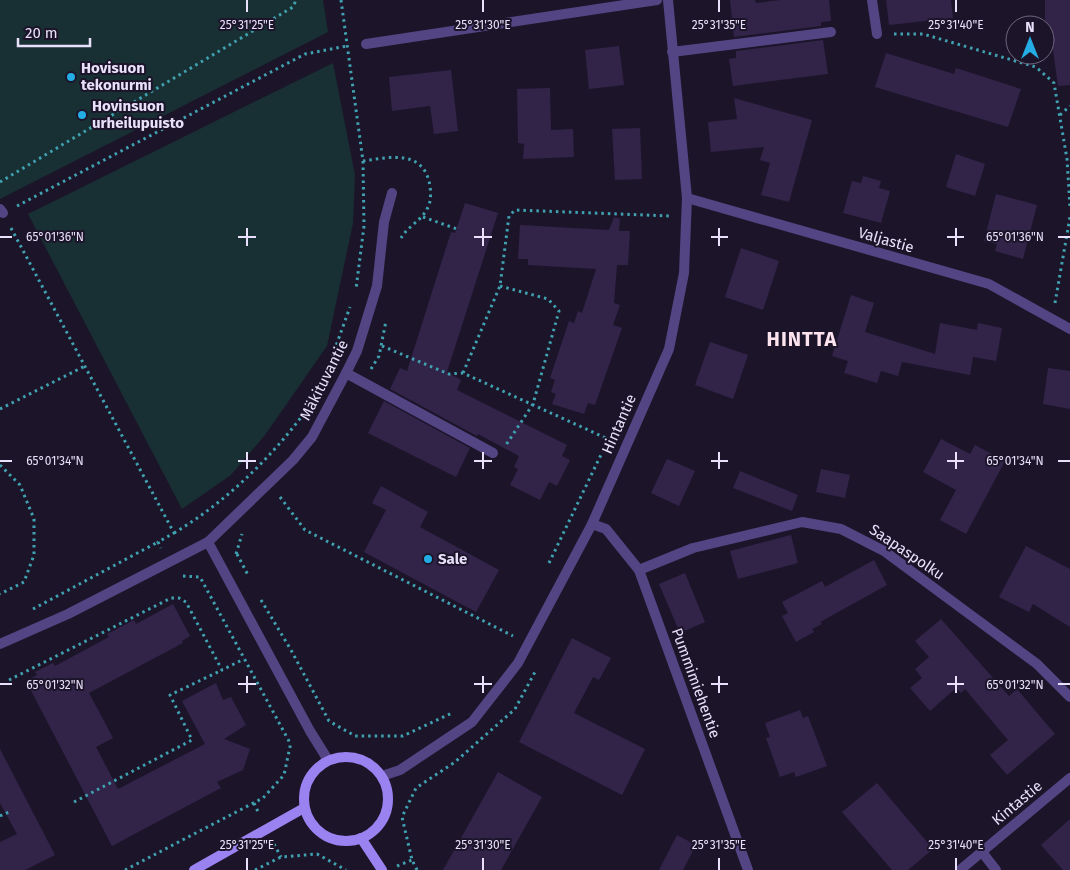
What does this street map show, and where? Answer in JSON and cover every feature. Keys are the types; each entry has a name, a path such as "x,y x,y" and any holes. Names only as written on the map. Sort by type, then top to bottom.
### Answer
{"street":[{"path":"366,44 657,0"},
{"name":"Hintantie","path":"382,776 400,770 472,722 518,663 592,524 668,349 684,273 687,198 668,0"},
{"path":"872,0 877,34"},
{"path":"672,52 831,32"},
{"name":"Mäkituvantie","path":"0,644 68,614 168,560 208,542 293,460 312,437 357,351 377,286 384,222 392,193"},
{"name":"Valjastie","path":"687,198 989,284 1052,321 1070,329"},
{"path":"346,373 494,454"},
{"name":"Saapaspolku","path":"639,570 693,548 802,522 841,529 884,551 1037,664 1070,698"},
{"name":"Pummimiehentie","path":"592,524 606,529 639,570 748,870"},
{"path":"208,542 310,731 328,760"},
{"path":"345,756 359,758 372,765 382,776 388,796 386,811 374,831 361,838 341,841 327,837 310,821 304,808 303,793 308,779 316,768 328,760 345,756"},
{"name":"Kintastie","path":"960,870 1070,778"},
{"path":"194,870 304,808"},
{"path":"361,838 382,870"},
{"path":"982,852 996,870"}],"path":[{"path":"0,182 293,7 296,0"},
{"path":"331,360 356,289 364,226 363,161 341,0"},
{"path":"877,34 923,34 1036,68 1054,83 1067,159 1070,207"},
{"path":"174,533 2,211 305,54 366,44"},
{"path":"1059,115 1070,106"},
{"path":"670,225 671,208"},
{"path":"463,373 500,286 509,216 515,210 671,216"},
{"path":"1052,321 1070,216"},
{"path":"423,217 457,229"},
{"path":"494,454 502,450 533,404 559,311 548,299 500,286"},
{"path":"382,346 449,374 463,373 608,439"},
{"path":"0,409 85,366"},
{"path":"25,612 158,542 207,513 280,446 308,408"},
{"path":"548,565 612,430"},
{"path":"0,465 20,485 34,519 34,555 24,582 0,594"},
{"path":"280,497 305,530 514,637"},
{"path":"125,870 263,798 284,776 290,743 200,578 189,575 176,577 158,542"},
{"path":"237,554 254,586"},
{"path":"258,594 329,721 355,736 403,736 453,712"},
{"path":"9,680 171,598 179,598 186,602 222,670"},
{"path":"511,644 518,628"},
{"path":"74,802 192,740 170,695 244,659"},
{"path":"290,743 329,721"},
{"path":"0,816 11,810"},
{"path":"402,817 412,860 417,870"},
{"path":"255,870 281,857 317,854 346,870"}],"green space":[{"name":"Hovinsuon urheilupuisto","path":"0,0 323,0 328,32 0,199"},
{"path":"333,63 355,175 353,223 327,346 265,435 231,475 182,509 28,214"}],"building":[{"path":"730,0 755,0 756,3 780,0 829,0 831,21 821,22 821,26 734,37"},
{"path":"886,0 951,0 953,18 889,25"},
{"path":"1045,0 1070,0 1070,85 1058,86 1055,64 1055,15 1045,15"},
{"path":"823,40 828,74 733,86 729,59 736,58 736,51"},
{"path":"619,46 624,85 589,89 585,50"},
{"path":"886,53 954,74 956,68 1021,89 1008,127 875,87"},
{"path":"451,70 458,131 434,134 430,106 392,111 389,77"},
{"path":"550,88 551,130 573,129 574,157 523,159 524,144 518,143 517,89"},
{"path":"734,98 812,120 789,202 761,195 770,163 760,160 764,147 711,152 708,122 737,119"},
{"path":"640,128 642,179 615,180 612,129"},
{"path":"956,154 985,164 975,196 946,187"},
{"path":"863,176 881,181 879,188 890,191 881,223 843,213 852,181 861,183"},
{"path":"996,194 1037,205 1023,259 995,251 997,244 984,241"},
{"path":"465,203 498,213 447,372 461,380 457,390 567,445 562,456 570,460 557,486 549,482 540,500 510,485 518,469 514,467 519,456 478,434 477,436 390,389 400,368 407,371 451,232 455,233"},
{"path":"614,217 620,219 619,231 630,231 628,265 617,265 614,303 620,305 613,325 622,328 595,405 588,403 584,414 552,404 556,394 551,392 555,380 550,378 569,321 574,323 578,311 582,313 596,269 528,265 528,259 518,259 520,225 609,230"},
{"path":"741,248 779,261 763,310 725,297"},
{"path":"851,295 874,303 865,332 935,354 940,323 977,330 978,323 1002,328 996,361 973,357 970,375 902,362 898,376 881,371 877,383 844,373 848,361 832,356"},
{"path":"710,342 748,355 733,399 695,385"},
{"path":"1048,368 1070,371 1070,409 1043,404"},
{"path":"384,401 470,448 456,477 368,433"},
{"path":"941,439 970,454 975,445 1005,461 966,534 940,520 956,490 923,472"},
{"path":"667,459 695,471 679,506 651,493"},
{"path":"821,469 850,475 845,498 816,492"},
{"path":"740,471 798,495 792,511 733,488"},
{"path":"381,486 428,512 420,527 499,570 476,612 364,552 386,510 372,503"},
{"path":"791,535 798,563 738,579 730,551"},
{"path":"1026,546 1070,569 1070,627 1033,604 1029,612 999,597"},
{"path":"874,560 887,585 820,622 822,624 812,629 814,632 796,642 782,616 788,613 782,602 822,581 825,587"},
{"path":"685,573 705,622 680,633 659,584"},
{"path":"173,604 190,636 182,641 183,643 89,693 113,738 96,747 118,789 205,744 182,701 216,683 223,700 231,697 246,725 224,739 250,749 243,770 217,782 221,788 112,846 26,681 37,675 35,672 53,663 55,666 109,637 107,634 134,620 136,624"},
{"path":"941,619 1009,696 1017,689 1055,734 1007,775 990,755 1008,740 965,689 961,693 956,688 930,711 910,688 922,678 915,669 929,657 915,641"},
{"path":"572,638 611,658 599,680 593,677 574,713 645,749 622,795 519,742"},
{"path":"800,710 803,718 808,716 827,766 796,777 794,772 780,777 766,738 770,737 765,723"},
{"path":"0,749 55,855 25,870 0,870 0,842 17,834 0,803"},
{"path":"498,772 542,797 501,870 443,870"},
{"path":"877,783 933,849 908,870 892,870 842,812"},
{"path":"1070,819 1070,870 1063,870 1041,845"},
{"path":"677,835 696,845 683,870 659,870"}],"place":[{"name":"Hovisuon tekonurmi","path":"71,77"},
{"name":"Hovinsuon urheilupuisto","path":"82,115"},
{"name":"Sale","path":"428,559"}],"district":[{"name":"HINTTA","path":"802,339"}]}
